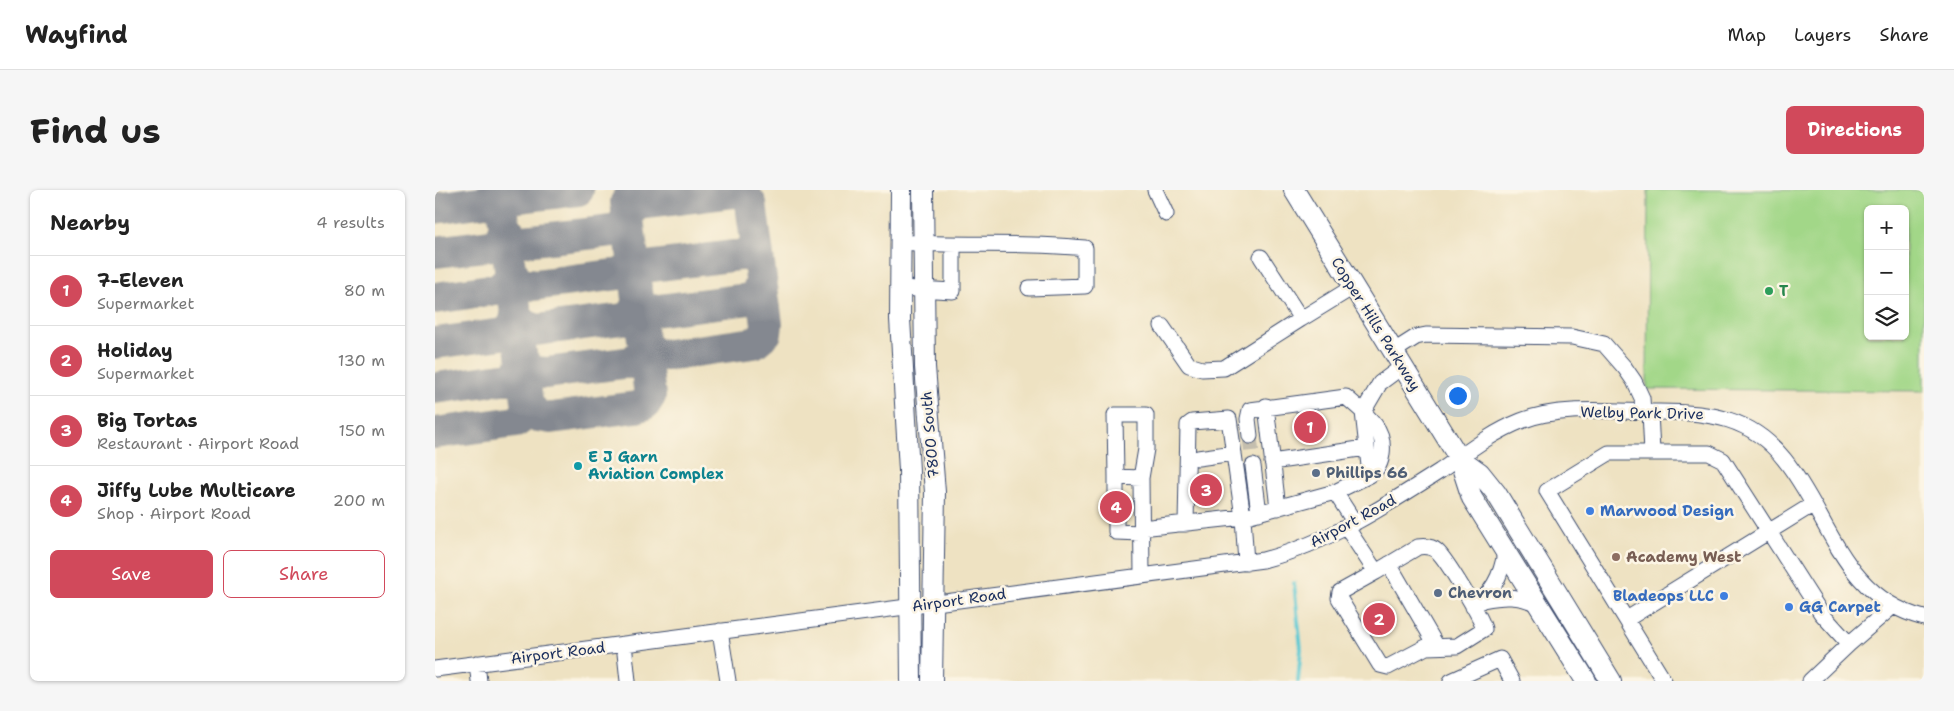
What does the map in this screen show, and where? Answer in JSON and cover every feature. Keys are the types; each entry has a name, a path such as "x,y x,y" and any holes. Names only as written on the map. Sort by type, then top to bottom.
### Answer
{"main road":[{"name":"7800 South","path":"901,190 900,319 909,470 911,681"},
{"name":"7800 South","path":"923,190 923,289 926,385 935,492 933,681"},
{"name":"Copper Hills Parkway","path":"1294,190 1459,458 1472,498 1586,681"},
{"name":"Copper Hills Parkway","path":"1459,458 1479,473 1496,493 1611,681"}],"street":[{"path":"1155,190 1166,214"},
{"path":"900,242 953,245 1059,245 1085,248 1085,286 1029,288"},
{"path":"900,288 953,291 953,245"},
{"path":"1261,257 1301,319"},
{"path":"1162,326 1189,365 1202,369 1224,368 1353,287"},
{"path":"1369,475 1363,412 1380,383 1416,337 1426,335 1572,337 1604,344 1625,368 1642,398 1646,412 1651,452"},
{"path":"1142,576 1141,531 1141,478 1146,449 1145,415 1115,415 1115,532 1141,531 1243,517 1259,513 1335,492 1369,475 1380,465 1382,453 1377,427 1346,397 1265,406 1249,412 1250,436"},
{"path":"1265,406 1278,508"},
{"name":"Welby Park Drive","path":"1459,458 1487,438 1531,417 1565,412 1706,413 1735,422 1748,428 1781,455 1849,566 1875,594 1893,606 1924,618"},
{"path":"1186,524 1188,425 1192,422 1229,419 1243,517 1246,563"},
{"path":"1273,462 1366,448"},
{"path":"1198,458 1234,453"},
{"path":"1665,681 1547,491 1609,453 1709,453 1723,460 1821,613 1849,644"},
{"name":"Airport Road","path":"435,669 1246,563 1296,550 1351,525 1459,458"},
{"path":"1253,466 1259,513"},
{"path":"1116,477 1141,478"},
{"path":"1335,492 1376,572"},
{"path":"1627,619 1812,504"},
{"path":"1418,547 1432,548 1444,559 1478,603 1484,626 1483,631 1457,646 1426,646 1388,667 1380,665 1339,598 1340,592 1389,564 1418,547"},
{"path":"1478,603 1498,578 1505,552"},
{"path":"1389,564 1436,645"},
{"path":"1478,603 1509,596 1537,604"},
{"path":"1809,681 1893,606"},
{"path":"720,631 728,681"},
{"path":"624,644 628,681"},
{"path":"1451,681 1500,659 1512,681"},
{"path":"477,663 479,681"}],"green space":[{"path":"1648,190 1924,190 1924,391 1647,389"}],"waterway":[{"path":"1294,583 1301,649 1298,681"}],"taxiway":[{"path":"435,208 486,201 493,197 497,190"},
{"path":"435,433 516,422 524,416 528,408 500,190"},
{"path":"503,190 510,196 519,197 578,190"},
{"path":"435,388 510,378 517,374 523,362 534,372 546,373 632,362 641,354 645,346 655,354 667,355 754,343 766,333 767,324 751,204 743,194 734,192 640,204 617,229 612,231 524,241 514,238 505,226"},
{"path":"528,405 538,416 551,418 636,407 645,404 650,396 626,202"},
{"path":"435,252 492,245 500,239 505,226"},
{"path":"511,270 518,281 534,285 620,274 629,269 633,260 645,267 748,254 759,264"},
{"path":"435,298 497,289 507,282 511,270"},
{"path":"517,315 523,324 536,330 623,319 633,314 639,302 646,310 652,311 749,299 758,292 761,281"},
{"path":"435,343 503,334 512,328 517,315"}],"tunnel":[{"path":"1250,436 1253,466"}],"place":[{"name":"T","path":"1769,291"},
{"name":"7-Eleven","path":"1310,427"},
{"name":"E J Garn Aviation Complex","path":"578,466"},
{"name":"Phillips 66","path":"1316,473"},
{"name":"Big Tortas","path":"1206,490"},
{"name":"Jiffy Lube Multicare","path":"1116,507"},
{"name":"Marwood Design","path":"1590,511"},
{"name":"Academy West","path":"1616,557"},
{"name":"Chevron","path":"1438,593"},
{"name":"Bladeops LLC","path":"1724,596"},
{"name":"GG Carpet","path":"1789,607"},
{"name":"Holiday","path":"1379,619"}]}
